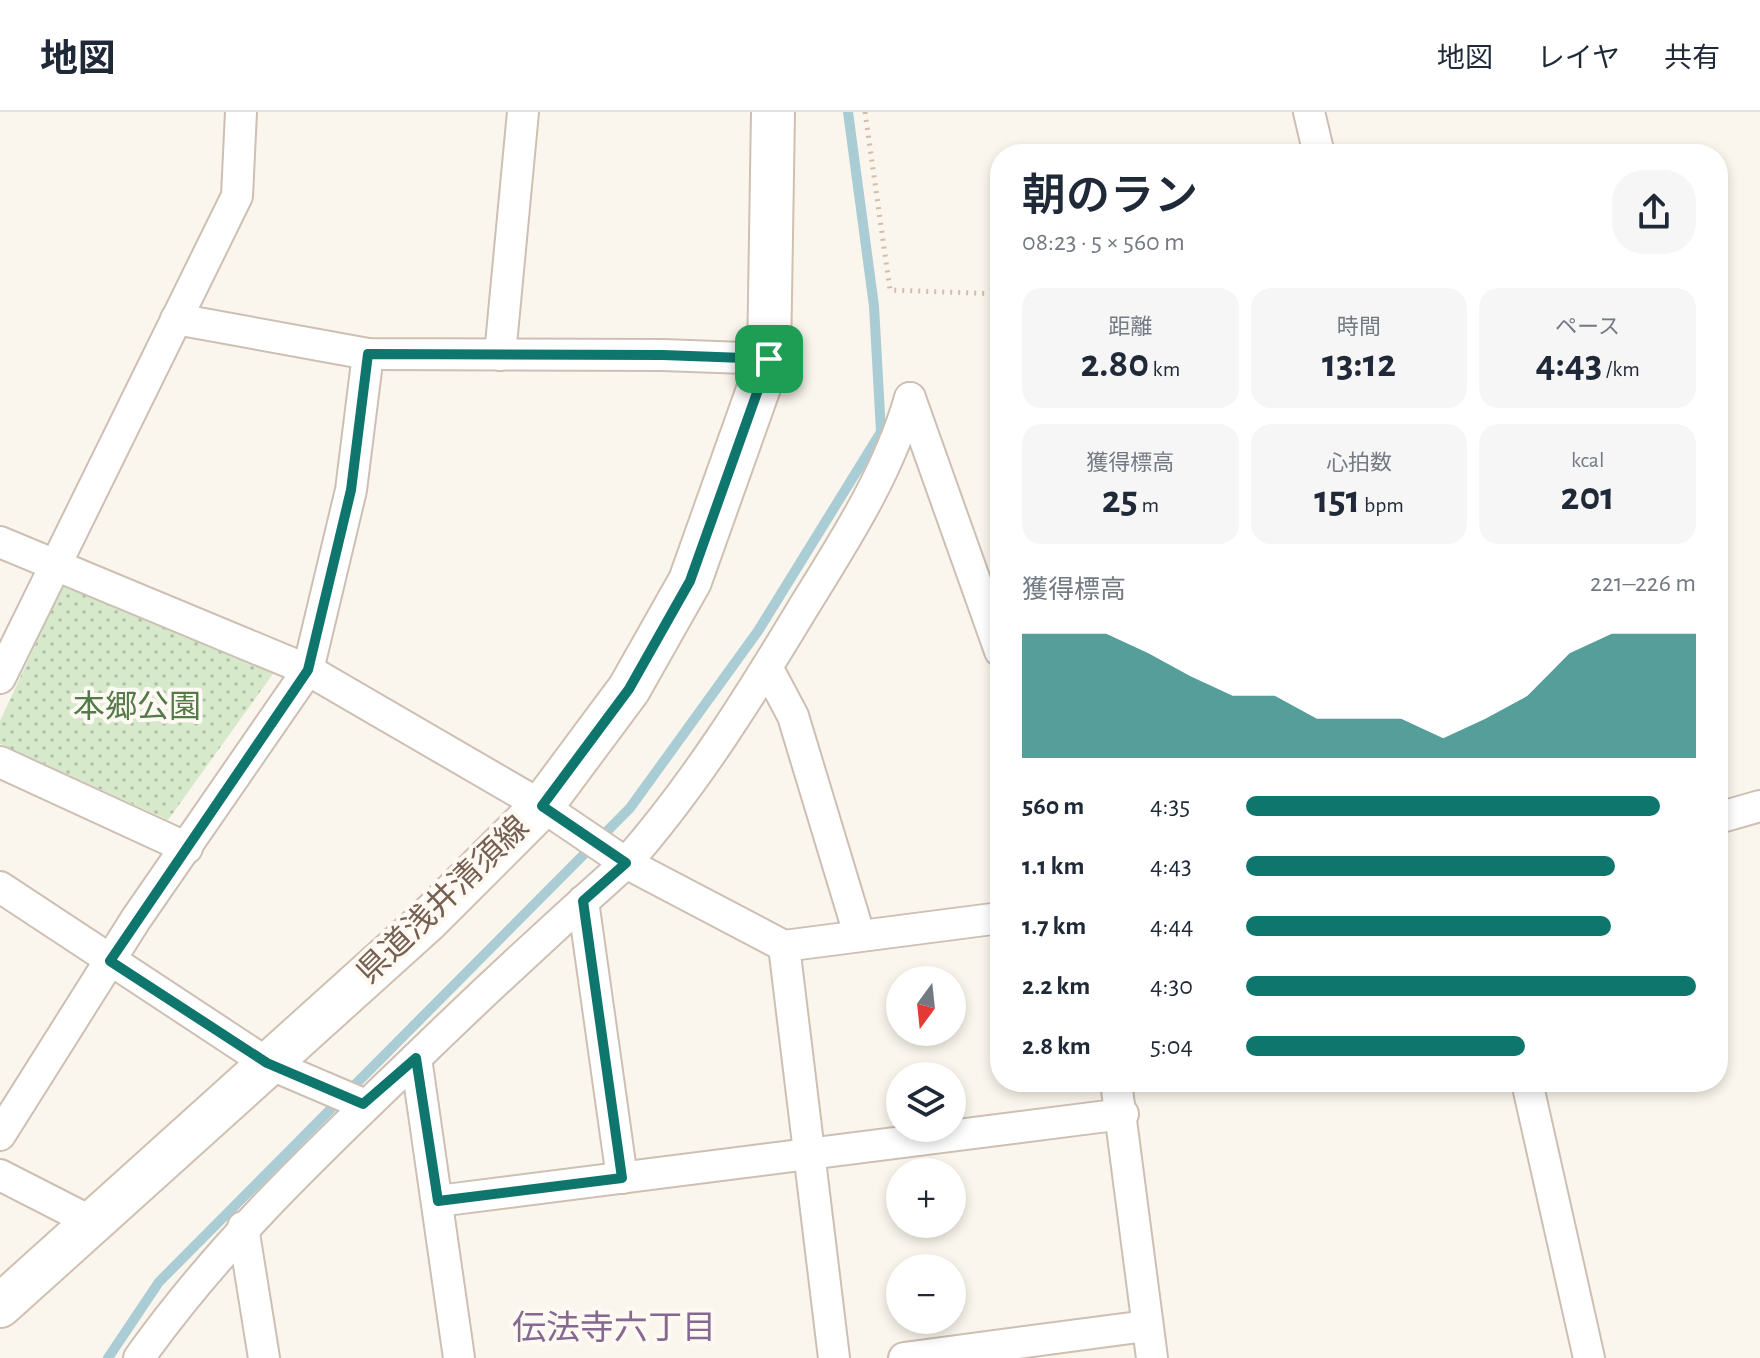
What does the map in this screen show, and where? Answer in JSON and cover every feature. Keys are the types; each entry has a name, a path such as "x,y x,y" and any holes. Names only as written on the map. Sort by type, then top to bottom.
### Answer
{"main road":[{"name":"県道浅井清須線","path":"0,1306 427,921 542,806 629,689 690,581 769,359 773,112"}],"street":[{"path":"0,678 237,196 241,112"},
{"path":"500,355 523,112"},
{"path":"1309,112 1317,144"},
{"path":"176,319 368,354 769,359"},
{"path":"0,1135 110,961 308,670 351,490 368,354"},
{"path":"139,1358 173,1310 243,1227 359,1102 416,1058 583,901 620,859 657,828 767,667 886,466 910,398 990,623"},
{"path":"0,542 308,670 542,806 620,859 784,946 990,919"},
{"path":"767,667 793,716 859,934"},
{"path":"0,762 187,848"},
{"path":"1728,815 1760,806"},
{"path":"0,887 267,1063 359,1102"},
{"path":"583,901 622,1178"},
{"path":"784,946 834,1358"},
{"path":"416,1058 459,1358"},
{"path":"1118,1092 1152,1358"},
{"path":"1529,1092 1589,1358"},
{"path":"438,1201 1123,1114"},
{"path":"0,1175 92,1222"},
{"path":"243,1227 264,1358"},
{"path":"904,1358 1146,1326"}],"path":[{"path":"865,112 890,290 990,294"}],"green space":[{"name":"本郷公園","path":"64,583 280,664 168,820 0,744 0,721"}],"waterway":[{"path":"108,1358 159,1282 630,808 758,631 881,432 874,306 848,112"}],"district":[{"name":"伝法寺六丁目","path":"614,1329"}],"route":[{"path":"368,354 663,355 769,359 690,581 629,689 542,806 626,863 583,901 622,1178 438,1201 416,1058 363,1104 267,1063 232,1037 110,961 308,670 351,490 368,354"}]}
